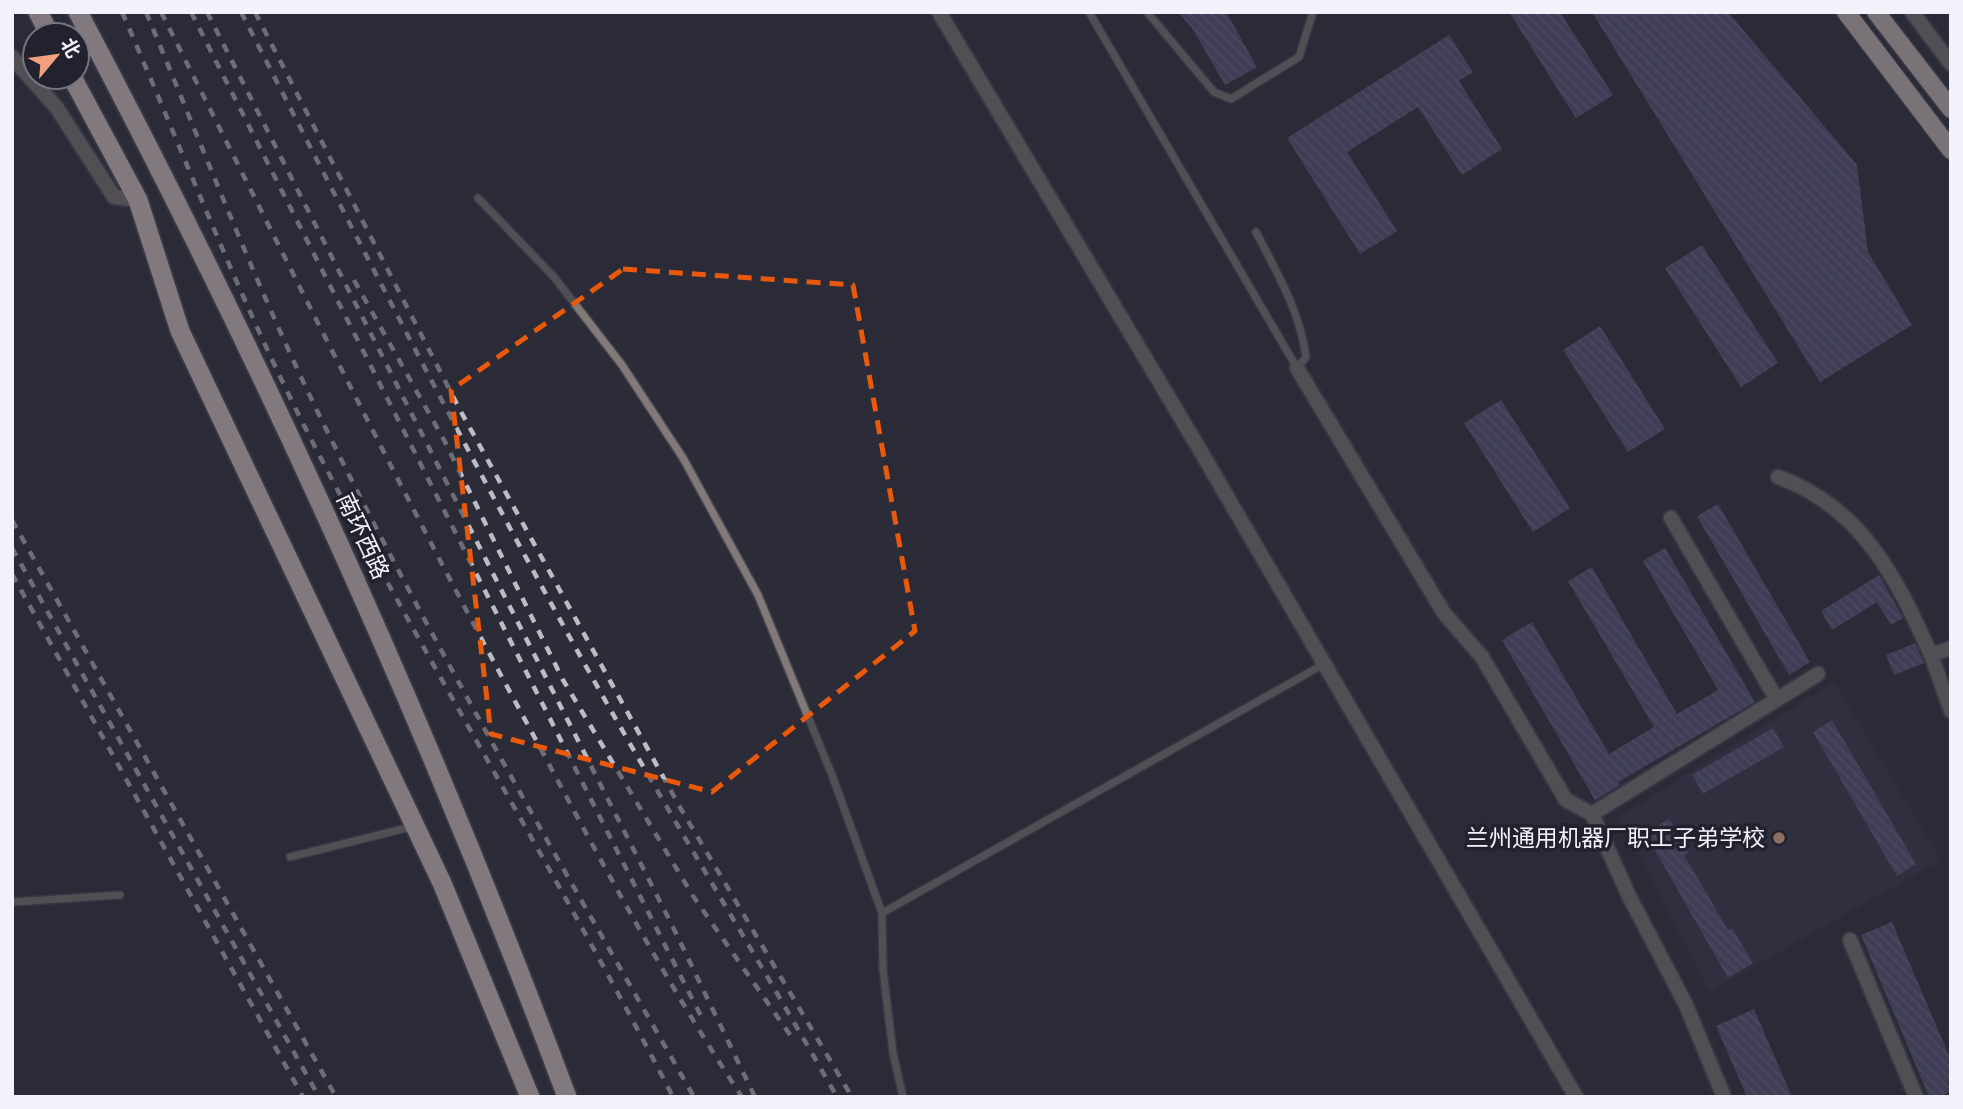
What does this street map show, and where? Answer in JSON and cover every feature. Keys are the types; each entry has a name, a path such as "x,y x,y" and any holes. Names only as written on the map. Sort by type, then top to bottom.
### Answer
{"highway":[{"name":"南环西路","path":"78,12 217,284 354,573 487,892 567,1097"},
{"path":"80,91 138,200 180,331 415,826 530,1097"}],"main road":[{"path":"1846,12 1951,150"},
{"path":"1876,12 1951,109"}],"street":[{"path":"939,12 1325,663 1576,1097"},
{"path":"1912,12 1951,64"},
{"path":"12,57 57,108 114,197 138,200"},
{"path":"1297,368 1444,613 1482,657 1566,800 1592,814 1629,895 1686,1005 1724,1097"},
{"path":"1778,477 1802,485 1858,529 1899,583 1931,655 1951,711"},
{"path":"1671,518 1777,700"},
{"path":"1931,655 1951,648"},
{"path":"1592,814 1818,674"},
{"path":"1850,940 1916,1097"}],"lane":[{"path":"1089,12 1297,368 1306,357 1303,333 1293,302 1256,232"},
{"path":"1147,12 1214,92 1231,99 1299,57 1313,12"},
{"path":"478,198 554,277 653,411 709,503 758,595 832,775 883,912 885,984 893,1053 903,1097"},
{"path":"883,912 1325,663"},
{"path":"290,857 415,826"},
{"path":"12,902 120,895"}],"highlighted area":[{"path":"623,269 853,285 915,631 712,792 491,734 451,390"}],"shaded area":[{"name":"兰州通用机器厂职工子弟学校","path":"1834,682 1941,860 1710,991 1619,817"}],"building":[{"path":"1178,12 1226,12 1257,67 1225,85 1192,28"},
{"path":"1509,12 1560,12 1613,95 1576,118"},
{"path":"1592,12 1728,12 1857,165 1868,252 1912,325 1820,382"},
{"path":"1449,35 1473,72 1459,81 1502,149 1462,175 1418,107 1347,152 1397,231 1360,254 1287,138"},
{"path":"1702,245 1778,363 1741,387 1665,268"},
{"path":"1600,326 1665,429 1628,452 1563,350"},
{"path":"1501,400 1570,508 1533,532 1464,423"},
{"path":"1718,504 1810,662 1789,675 1697,516"},
{"path":"1665,548 1755,702 1618,782 1620,785 1595,800 1502,640 1532,622 1609,754 1654,727 1568,581 1592,567 1677,714 1718,690 1643,561"},
{"path":"1879,575 1903,618 1891,625 1877,602 1832,630 1821,611"},
{"path":"1915,643 1924,663 1894,675 1886,655"},
{"path":"1832,720 1916,864 1897,876 1813,732"},
{"path":"1773,728 1784,747 1703,794 1692,775"},
{"path":"1669,819 1689,853 1684,855 1728,930 1732,928 1753,963 1728,978 1645,833"},
{"path":"1892,922 1951,1060 1951,1092 1939,1097 1929,1097 1861,935"},
{"path":"1754,1009 1792,1097 1747,1097 1716,1026"}],"railway":[{"path":"122,12 238,284 313,443 673,1097"},
{"path":"146,12 256,277 328,433 460,685 694,1097"},
{"path":"161,12 481,639 631,914 742,1097"},
{"path":"191,12 702,1018"},
{"path":"207,12 672,925 755,1097"},
{"path":"241,12 409,338 539,581 646,771 837,1097"},
{"path":"255,12 460,410 681,809 852,1097"},
{"path":"354,280 444,440 563,680 693,896 793,1039"},
{"path":"12,520 336,1097"},
{"path":"12,548 319,1097"},
{"path":"12,574 303,1097"}],"place":[{"name":"兰州通用机器厂职工子弟学校","path":"1779,838"}]}
